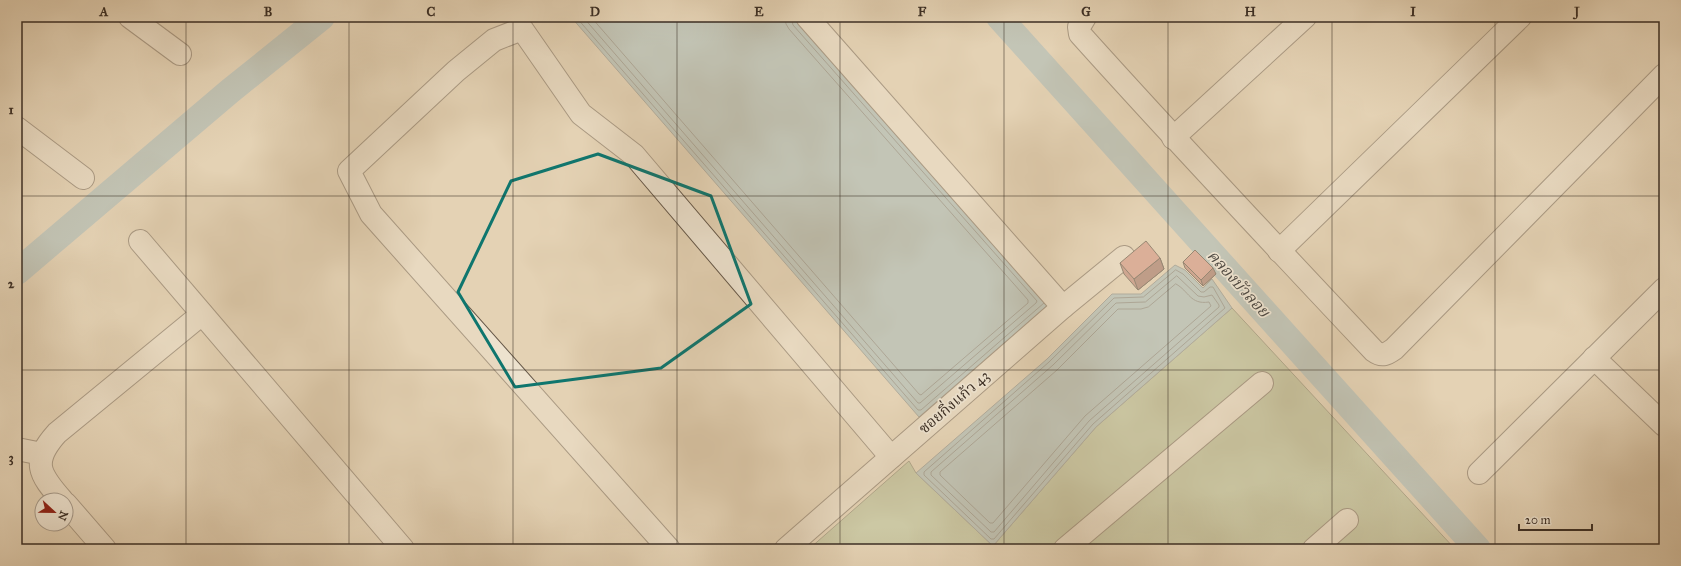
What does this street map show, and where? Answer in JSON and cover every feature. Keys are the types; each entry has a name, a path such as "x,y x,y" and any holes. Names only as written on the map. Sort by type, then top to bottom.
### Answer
{"street":[{"path":"130,17 180,54"},
{"path":"807,17 1063,307"},
{"path":"1085,17 1079,27 1080,34 1173,138 1279,251 1374,351 1378,354 1384,355 1394,349 1664,75"},
{"path":"1173,138 1305,17"},
{"path":"1279,251 1520,17"},
{"path":"669,549 371,214 349,171 456,71 494,40 501,37 522,29 581,114 634,155 891,457"},
{"path":"17,128 83,178"},
{"path":"140,241 403,549"},
{"name":"ซอยกิ่งแก้ว 43","path":"786,549 1063,307 1124,257"},
{"path":"1478,473 1664,289"},
{"path":"55,492 44,480 41,465 42,454 57,433 202,314"},
{"path":"1594,358 1664,425"},
{"path":"1065,549 1262,383"},
{"path":"17,449 42,454"},
{"path":"74,513 105,549"},
{"path":"1314,549 1347,520"}],"highlighted area":[{"path":"598,154 711,196 751,304 661,368 515,387 458,292 511,181"}],"green space":[{"path":"1232,308 1455,549 809,549 909,461 916,473 993,546 1096,427"}],"water":[{"path":"571,17 798,17 1050,303 919,417"},
{"path":"1175,265 1185,270 1203,288 1212,279 1232,308 1096,427 993,546 916,473 1047,359 1112,294 1141,294"}],"building":[{"path":"1146,241 1160,258 1134,279 1120,263"},
{"path":"1195,250 1213,268 1201,280 1183,262"}],"waterway":[{"path":"17,272 230,91 322,17"},
{"name":"คลองบัวลอย","path":"999,17 1478,549"}]}
